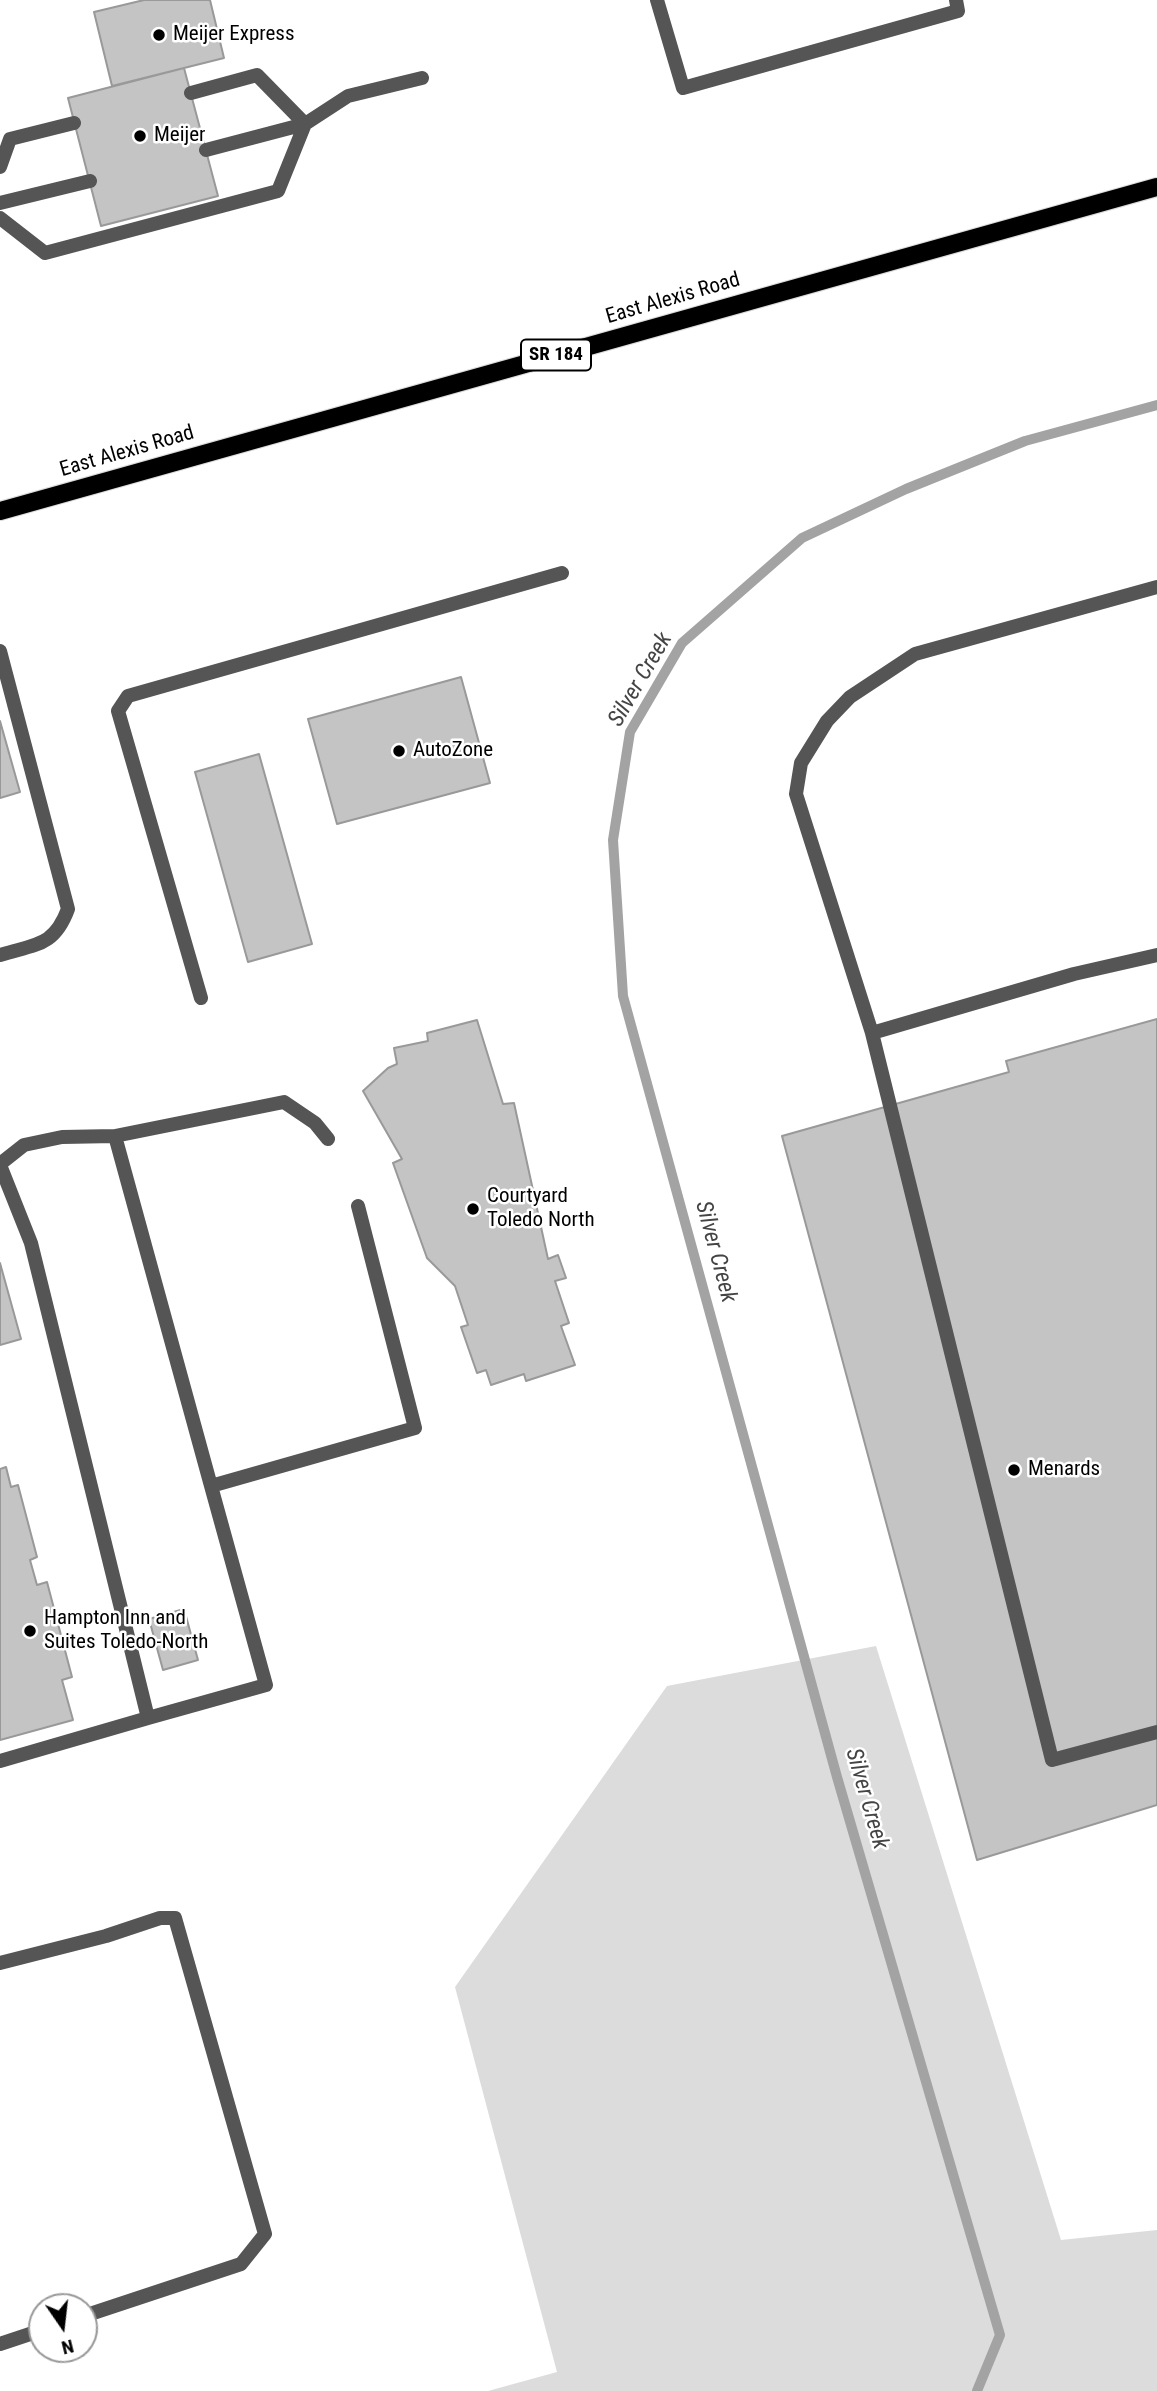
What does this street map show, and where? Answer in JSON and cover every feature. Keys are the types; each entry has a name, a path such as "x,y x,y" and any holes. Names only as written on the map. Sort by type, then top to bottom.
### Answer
{"main road":[{"name":"East Alexis Road","path":"0,511 1157,187"}],"lane":[{"path":"657,0 683,88 958,11 956,0"},
{"path":"191,93 257,75 305,124"},
{"path":"206,150 305,124 348,96 422,78"},
{"path":"0,167 10,139 74,123"},
{"path":"0,218 46,253 278,191 305,124"},
{"path":"0,203 90,181"},
{"path":"201,998 118,711 128,696 562,573"},
{"path":"1157,587 915,654 850,697 827,721 801,763 796,794 872,1033 1052,1760 1157,1732"},
{"path":"0,955 43,943 61,929 68,909 1,657"},
{"path":"872,1033 1074,974 1157,955"},
{"path":"148,1718 31,1242 0,1165 24,1146 62,1137 116,1136 284,1102 315,1123 328,1139"},
{"path":"0,1761 266,1685 116,1136"},
{"path":"211,1486 415,1428 358,1206"},
{"path":"0,1963 106,1936 160,1918 175,1918 265,2234 241,2264 98,2311"},
{"path":"0,2344 28,2335"}],"shaded area":[{"path":"876,1646 1061,2240 1157,2230 1157,2391 488,2391 557,2372 455,1987 667,1686"}],"building":[{"name":"Meijer Express","path":"144,0 210,0 224,58 112,86 94,12"},
{"name":"Meijer","path":"184,68 218,196 101,226 68,98"},
{"name":"AutoZone","path":"461,677 490,783 337,824 308,719"},
{"path":"0,721 20,792 0,798"},
{"path":"259,754 312,944 248,962 195,772"},
{"name":"Menards","path":"1157,1019 1157,1805 977,1860 782,1136 1009,1072 1006,1061"},
{"name":"Courtyard Toledo North","path":"477,1020 503,1104 514,1103 548,1259 558,1255 566,1278 555,1281 569,1323 561,1326 575,1365 526,1381 524,1374 491,1385 486,1370 477,1373 461,1327 468,1325 455,1286 427,1258 393,1163 402,1159 363,1091 388,1068 397,1064 394,1048 428,1041 427,1033"},
{"path":"0,1263 21,1339 0,1345"},
{"name":"Hampton Inn and Suites Toledo-North","path":"6,1467 11,1487 18,1485 37,1557 30,1560 37,1585 47,1582 72,1677 62,1680 73,1720 0,1740 0,1469"},
{"path":"184,1609 198,1660 163,1670 149,1619"}],"waterway":[{"name":"Silver Creek","path":"977,2391 1000,2335 837,1777 623,996 613,840 630,732 682,643 802,538 906,489 1025,441 1157,405"}],"place":[{"name":"Meijer Express","path":"159,35"},
{"name":"Meijer","path":"140,136"},
{"name":"AutoZone","path":"399,751"},
{"name":"Courtyard Toledo North","path":"473,1209"},
{"name":"Menards","path":"1014,1470"},
{"name":"Hampton Inn and Suites Toledo-North","path":"30,1631"}]}
